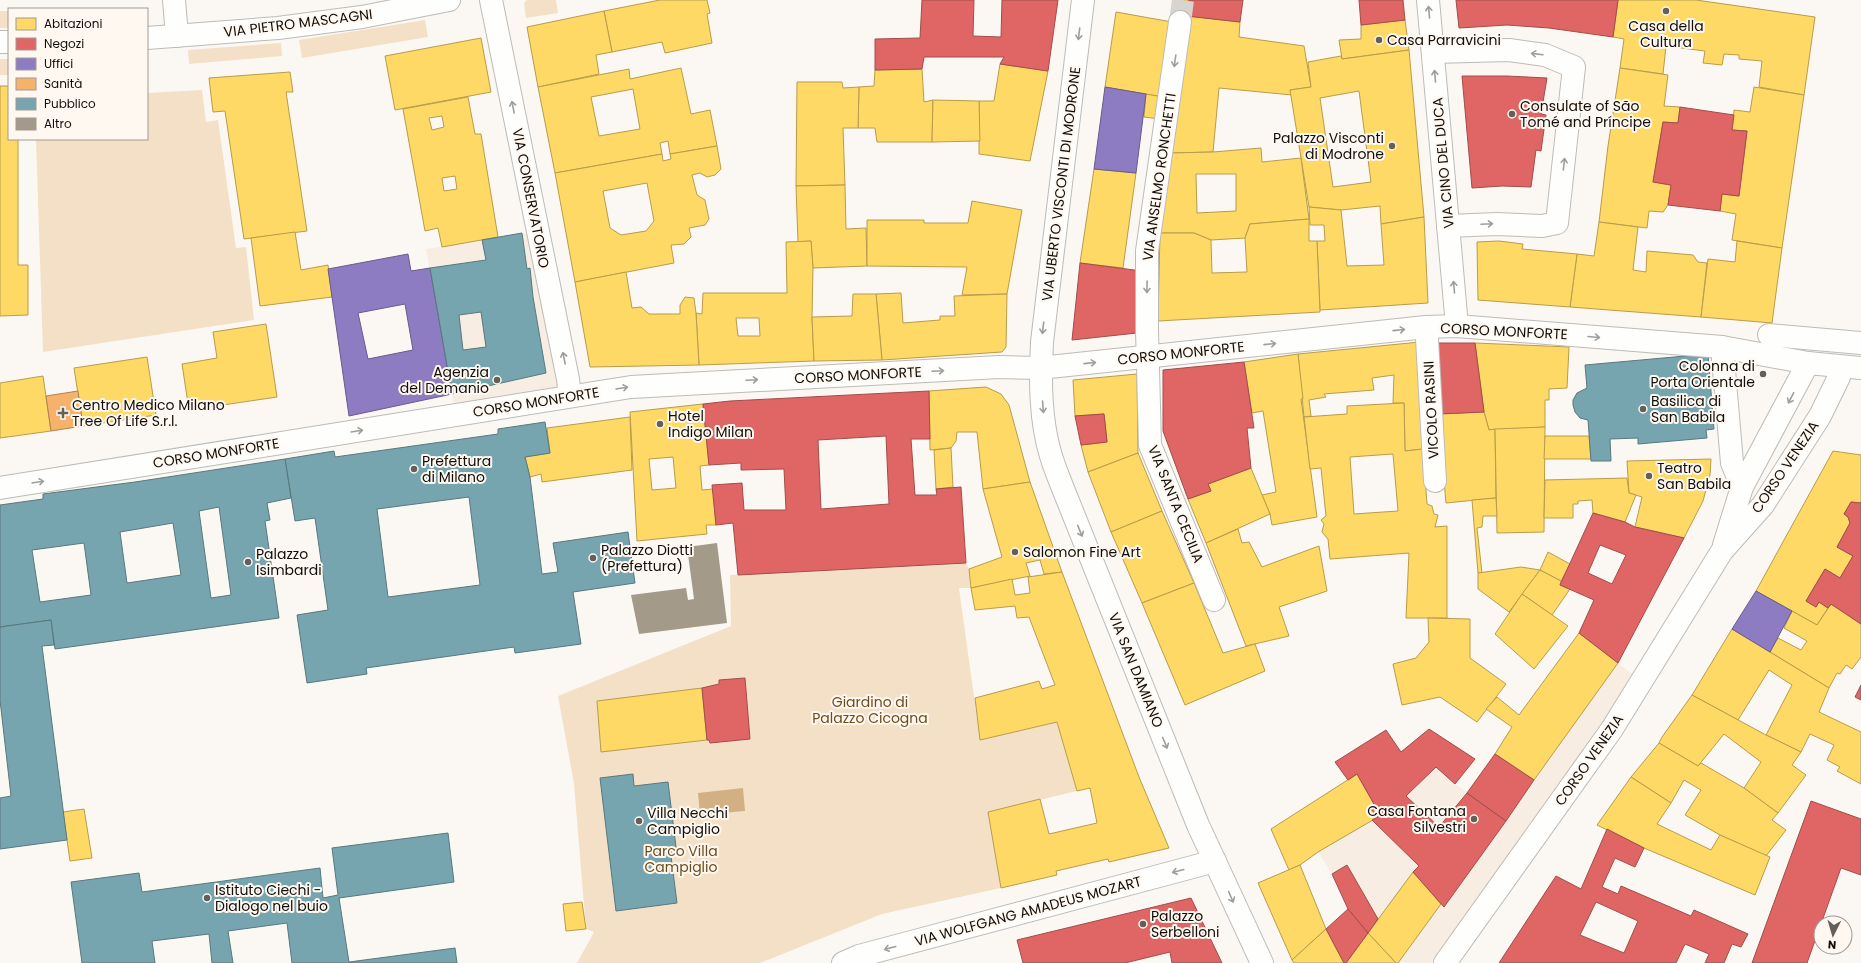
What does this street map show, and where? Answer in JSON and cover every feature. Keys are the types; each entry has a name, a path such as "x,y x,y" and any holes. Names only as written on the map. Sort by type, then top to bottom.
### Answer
{"street":[{"path":"174,0 178,36"},
{"name":"VIA PIETRO MASCAGNI","path":"148,38 278,28 362,17 449,0"},
{"name":"VIA CONSERVATORIO","path":"491,0 568,379 570,396"},
{"name":"VIA UBERTO VISCONTI DI MODRONE","path":"1040,368 1083,0"},
{"name":"VIA CINO DEL DUCA","path":"1428,0 1457,326"},
{"name":"VIA ANSELMO RONCHETTI","path":"1147,357 1147,251 1180,22"},
{"path":"1433,52 1509,50 1545,55 1574,67 1557,223 1542,226 1497,224 1448,226"},
{"name":"CORSO MONFORTE","path":"0,488 631,387 999,367 1040,368 1426,327 1457,326 1722,347 1808,363"},
{"path":"1769,335 1861,343"},
{"name":"VICOLO RASINI","path":"1426,339 1435,481"},
{"path":"1722,347 1732,463 1742,487"},
{"name":"VIA SANTA CECILIA","path":"1147,357 1150,446 1214,600"},
{"path":"1808,363 1861,368"},
{"path":"1808,363 1839,377 1861,380"},
{"name":"CORSO VENEZIA","path":"1722,551 1742,487 1808,363"},
{"name":"VIA SAN DAMIANO","path":"1040,368 1043,411 1051,457 1198,825 1262,963"},
{"name":"CORSO VENEZIA","path":"1445,963 1612,729 1722,551 1763,505 1820,416 1839,377"},
{"name":"VIA WOLFGANG AMADEUS MOZART","path":"842,963 859,956 1215,861"}],"shaded area":[{"path":"535,232 564,393 455,410 426,249"},
{"path":"1579,633 1639,679 1442,963 1288,963 1348,909 1332,874 1318,852 1372,820 1335,762 1386,730 1401,752 1429,729 1475,759 1455,784 1467,792 1512,727 1487,709 1497,697 1519,715"},
{"path":"743,788 745,811 700,815 698,793"}],"green space":[{"path":"527,0 556,0 558,13 526,18 524,3"},
{"path":"0,11 8,11 8,28 0,28"},
{"path":"425,20 428,37 302,58 299,40"},
{"path":"281,43 282,56 189,64 188,50"},
{"path":"0,59 8,59 8,75 0,75"},
{"path":"202,90 206,122 218,120 236,248 246,247 254,320 43,352 36,140 148,140 148,93"},
{"path":"966,563 969,569 971,588 959,588 980,740 1057,722 1077,791 988,812 1001,888 882,914 760,963 577,963 594,932 586,929 574,784 558,696 731,626 730,575"}],"building: Abitazioni":[{"path":"660,0 707,0 710,13 707,14 712,43 665,53 662,42 612,52 604,11"},
{"path":"1175,0 1189,0 1186,24 1172,22"},
{"path":"1618,0 1696,0 1815,17 1804,95 1759,87 1762,61 1739,59 1739,55 1724,54 1722,65 1703,63 1705,51 1666,46 1663,74 1620,68 1624,39 1613,37"},
{"path":"604,11 612,52 596,55 599,74 538,87 527,27"},
{"path":"1116,12 1172,22 1163,97 1105,87"},
{"path":"1187,16 1240,22 1239,37 1304,46 1311,87 1290,90 1292,95 1219,88 1213,152 1170,153"},
{"name":"Casa Parravicini","path":"1405,20 1409,50 1342,59 1339,40 1361,39 1361,25"},
{"path":"481,38 491,92 395,110 385,56"},
{"name":"Palazzo Visconti di Modrone","path":"1409,50 1424,217 1381,224 1380,206 1341,210 1309,207 1290,90 1311,87 1308,62 1341,56 1342,59","holes":["1359,91 1371,182 1333,187 1320,98"]},
{"path":"1000,64 1048,71 1030,161 979,154 979,101 994,101"},
{"path":"681,68 691,114 710,110 717,146 670,154 668,141 660,143 662,154 555,173 538,87 629,69 630,79","holes":["633,89 640,129 599,136 591,97"]},
{"path":"1620,68 1668,75 1664,106 1680,107 1678,123 1663,122 1653,182 1671,185 1668,205 1663,212 1649,211 1647,228 1599,222 1608,146"},
{"path":"922,69 924,102 933,100 932,142 877,142 875,128 858,128 859,87 874,86 875,70"},
{"path":"290,72 293,92 286,92 307,231 244,239 225,111 213,112 209,78"},
{"path":"797,82 842,82 843,88 859,87 858,128 843,128 845,185 796,186"},
{"path":"0,86 8,86 8,140 18,140 18,265 28,265 28,315 0,316"},
{"path":"1754,87 1804,95 1782,248 1732,240 1736,214 1720,211 1722,194 1739,196 1747,131 1732,130 1734,110 1750,112"},
{"path":"1146,94 1163,97 1160,119 1144,117"},
{"path":"468,97 475,134 481,134 498,237 442,247 438,228 425,231 403,109","holes":["442,116 444,127 432,130 429,118","455,176 457,189 444,191 442,178"]},
{"path":"933,100 979,101 980,141 932,142"},
{"path":"717,146 721,169 715,175 707,177 700,173 692,175 697,195 705,200 709,219 705,225 689,228 691,237 684,244 671,245 674,263 575,282 555,173 662,154 663,161 671,159 670,154","holes":["647,183 654,221 646,231 621,235 610,228 603,191"]},
{"path":"1261,148 1262,162 1301,158 1309,219 1250,224 1245,238 1211,240 1194,233 1160,233 1170,153 1213,152","holes":["1196,174 1236,174 1236,211 1197,213"]},
{"path":"1094,169 1136,173 1123,268 1080,263"},
{"path":"845,185 846,229 866,228 867,266 813,268 811,241 798,242 796,186"},
{"path":"972,201 1022,210 1007,294 962,295 967,267 867,266 867,220 924,220 924,223 968,223"},
{"path":"1309,207 1341,210 1347,266 1384,265 1381,224 1424,217 1428,303 1320,310 1317,241 1325,241 1324,225 1310,225"},
{"path":"1309,219 1309,241 1317,241 1320,312 1158,321 1160,233 1194,233 1211,240 1212,273 1247,272 1245,238 1250,224"},
{"path":"1599,222 1638,227 1633,270 1646,272 1647,251 1693,255 1698,262 1707,263 1701,317 1570,307 1577,254 1594,256"},
{"path":"295,232 301,270 328,265 332,297 260,306 251,238"},
{"path":"811,241 813,268 812,317 814,361 699,365 696,313 702,314 703,293 787,293 786,242","holes":["736,318 759,318 760,336 738,336"]},
{"path":"1499,241 1523,244 1522,249 1577,254 1570,307 1478,300 1477,242"},
{"path":"1737,241 1782,248 1772,323 1701,317 1708,259 1735,262"},
{"path":"626,272 632,308 641,307 649,314 680,314 680,305 685,297 694,298 699,365 590,367 575,282"},
{"path":"901,293 903,323 940,320 940,316 955,316 954,296 1007,294 1006,347 1002,352 882,360 876,294"},
{"path":"853,294 876,294 882,360 814,361 812,317 852,316"},
{"path":"266,324 277,397 189,410 182,364 217,358 213,332"},
{"path":"1420,342 1423,449 1405,451 1404,403 1393,403 1394,375 1372,378 1374,390 1324,394 1326,397 1309,400 1311,416 1304,417 1298,354"},
{"path":"1475,343 1569,347 1567,388 1549,389 1549,400 1545,400 1545,427 1489,430 1484,412"},
{"path":"1298,354 1303,399 1301,399 1317,517 1272,525 1270,514 1262,495 1276,492 1263,411 1252,413 1244,362"},
{"path":"147,357 156,415 83,426 74,368"},
{"path":"1137,374 1138,453 1088,472 1081,445 1107,442 1104,414 1075,416 1073,380"},
{"path":"43,376 51,431 0,438 0,383"},
{"path":"986,387 1001,394 1009,405 1030,482 983,489 977,432 957,432 956,441 951,448 930,450 929,391"},
{"path":"1404,403 1405,451 1423,449 1427,504 1432,506 1434,514 1438,515 1435,527 1447,526 1447,618 1406,618 1409,553 1330,559 1328,539 1322,532 1324,524 1321,520 1326,516 1321,468 1310,469 1304,417 1347,414 1347,406","holes":["1393,454 1398,511 1354,514 1350,457"]},
{"path":"703,404 709,465 700,466 702,490 713,489 716,525 706,525 707,534 637,541 630,412","holes":["673,457 676,488 652,490 649,459"]},
{"path":"1484,412 1489,430 1495,429 1496,498 1446,503 1438,414"},
{"path":"630,417 632,470 542,482 541,474 530,477 525,457 550,453 547,428"},
{"path":"1545,427 1544,532 1497,533 1495,429"},
{"path":"1545,436 1589,436 1591,459 1544,459"},
{"path":"951,448 953,487 936,489 934,450"},
{"path":"1833,451 1861,455 1861,503 1851,502 1844,514 1848,517 1850,523 1837,547 1853,556 1840,578 1825,569 1806,601 1816,607 1819,602 1828,608 1817,625 1756,591"},
{"path":"1138,453 1162,511 1111,532 1088,472"},
{"path":"1711,459 1710,475 1703,501 1684,538 1635,527 1642,497 1629,493 1627,461"},
{"path":"1251,468 1270,514 1206,543 1188,499 1211,491 1208,484"},
{"path":"1627,478 1629,493 1636,495 1625,522 1593,513 1592,500 1578,501 1578,504 1573,504 1573,518 1544,518 1545,480"},
{"path":"1030,482 1062,572 1044,574 1040,560 1026,563 1030,576 971,588 969,569 1002,557 983,489"},
{"path":"1496,498 1497,516 1483,516 1482,527 1477,528 1482,573 1478,573 1472,500"},
{"path":"1162,511 1194,583 1142,603 1111,532"},
{"path":"1238,529 1242,543 1249,542 1262,567 1319,546 1327,591 1279,607 1289,636 1246,646 1206,543"},
{"path":"1548,552 1570,564 1561,581 1540,570"},
{"path":"1521,567 1540,570 1509,612 1478,589 1478,573"},
{"path":"1540,570 1561,581 1560,585 1570,589 1552,615 1522,594"},
{"path":"1062,572 1139,777 1169,848 1109,862 1108,859 1056,871 1057,875 1001,888 988,812 1040,799 1049,834 1097,823 1090,788 1077,791 1057,722 980,740 975,698 1039,681 1042,689 1055,685 1029,617 1017,618 1015,606 975,610 971,588 1012,579 1015,595 1030,593 1028,577"},
{"path":"1194,583 1223,653 1255,644 1265,671 1185,705 1142,603"},
{"path":"1522,594 1568,626 1534,669 1495,634"},
{"path":"1831,604 1861,624 1861,657 1852,669 1846,665 1840,674 1837,673 1829,688 1770,652 1778,638 1801,650 1807,641 1784,628 1792,611 1817,625"},
{"path":"1428,618 1470,619 1470,658 1506,684 1477,722 1440,697 1402,705 1393,664 1416,658 1429,642"},
{"path":"1732,629 1829,688 1819,712 1861,732 1861,784 1837,771 1840,767 1827,760 1834,745 1810,734 1801,752 1766,735 1792,685 1769,670 1738,720 1692,695"},
{"path":"1579,633 1618,663 1534,780 1495,754 1512,727 1486,709 1497,697 1519,715"},
{"path":"702,688 707,740 601,752 597,701"},
{"path":"1692,695 1801,752 1792,765 1806,775 1778,813 1744,788 1761,762 1724,734 1698,766 1659,743"},
{"path":"1659,743 1698,766 1701,763 1744,788 1778,813 1772,820 1786,830 1766,856 1720,835 1685,815 1701,790 1684,780 1671,803 1631,777"},
{"path":"1357,774 1374,804 1369,807 1378,817 1318,852 1300,865 1289,870 1271,829"},
{"path":"1631,777 1671,803 1657,824 1711,850 1720,835 1770,857 1755,895 1644,848 1597,825"},
{"path":"84,809 92,858 70,861 63,812"},
{"path":"1300,865 1326,929 1292,960 1258,883"},
{"path":"1413,872 1441,904 1398,963 1396,963 1368,933"},
{"path":"582,902 586,929 566,931 563,904"},
{"path":"1326,929 1344,963 1294,963 1292,960"},
{"path":"1368,933 1396,963 1346,963"}],"building: Negozi":[{"path":"922,0 974,0 973,36 1001,37 1002,0 1058,0 1048,71 1000,64 1004,57 924,57 922,69 875,70 875,39 920,38"},
{"path":"1189,0 1243,0 1240,22 1187,16"},
{"path":"1359,0 1403,0 1405,20 1361,25"},
{"path":"1456,0 1618,0 1613,37 1549,28 1507,25 1459,28"},
{"path":"1462,76 1547,78 1541,114 1546,115 1541,151 1536,150 1531,187 1502,186 1472,188"},
{"path":"1680,107 1734,115 1732,130 1747,131 1739,196 1722,194 1720,211 1668,205 1671,185 1653,182 1663,122 1678,123"},
{"path":"1080,263 1142,271 1137,333 1072,340"},
{"path":"1433,343 1475,343 1484,412 1438,414"},
{"path":"1244,362 1254,428 1247,428 1251,468 1208,484 1211,491 1188,499 1163,431 1163,370"},
{"path":"929,391 930,439 911,439 915,495 937,495 936,489 961,487 966,563 738,575 733,523 716,525 712,485 742,483 744,510 786,510 784,469 741,470 741,463 709,465 703,404 730,401","holes":["886,436 889,504 821,509 818,440"]},
{"path":"1104,414 1107,442 1081,445 1075,416"},
{"path":"1851,502 1861,503 1861,624 1831,604 1828,608 1819,602 1816,607 1806,601 1825,569 1840,578 1853,556 1837,547 1850,523 1848,517 1844,514"},
{"path":"1593,513 1625,522 1635,527 1684,538 1618,663 1579,633 1594,600 1560,585","holes":["1600,545 1626,555 1612,584 1588,573"]},
{"path":"745,678 750,739 710,743 709,740 707,740 702,688 719,684 719,680"},
{"path":"1861,685 1861,700 1855,697"},
{"name":"Casa Fontana Silvestri","path":"1429,729 1475,759 1455,784 1436,767 1406,796 1439,827 1467,793 1506,821 1444,907 1413,872 1419,866 1372,820 1378,817 1369,807 1374,804 1357,774 1348,780 1335,762 1386,730 1401,752"},
{"path":"1495,754 1534,780 1506,821 1467,793"},
{"path":"1811,801 1861,819 1861,875 1841,868 1824,915 1813,915 1813,946 1807,963 1752,963"},
{"path":"1607,829 1644,848 1635,867 1615,858 1602,887 1618,894 1621,886 1691,916 1694,910 1748,934 1741,947 1732,944 1724,963 1705,963 1709,954 1685,944 1676,963 1499,963 1556,876 1581,889","holes":["1596,902 1638,921 1624,953 1580,935"]},
{"path":"1347,865 1378,919 1368,933 1348,909 1332,874"},
{"name":"Palazzo Serbelloni","path":"1191,898 1222,963 1172,963 1170,952 1125,963 1023,963 1017,940"},
{"path":"1348,909 1368,933 1346,963 1344,963 1326,929"}],"building: Uffici":[{"path":"1105,87 1146,94 1136,173 1094,169"},
{"path":"408,254 411,271 430,268 452,394 349,416 328,269","holes":["405,304 413,350 368,359 358,313"]},
{"path":"1756,591 1792,611 1770,652 1732,629"}],"building: Sanità":[{"path":"78,391 83,426 51,431 46,396"}],"building: Pubblico":[{"path":"522,233 527,269 530,268 533,297 546,373 452,394 430,268 486,260 482,240","holes":["481,312 486,347 463,350 459,315"]},
{"name":"Basilica di San Babila","path":"1708,354 1714,429 1706,430 1707,438 1638,444 1638,438 1610,439 1611,461 1591,461 1588,420 1580,418 1575,412 1573,405 1573,400 1577,393 1587,388 1585,365"},
{"name":"Palazzo Diotti (Prefettura)","path":"545,422 550,453 525,457 530,477 542,574 558,572 553,543 628,532 635,583 573,592 581,644 515,653 514,647 366,668 367,674 307,683 297,615 328,610 315,518 295,521 285,459 334,451 335,457 498,434 498,429","holes":["469,497 480,585 388,597 377,509"]},
{"name":"Palazzo Isimbardi","path":"285,459 291,498 267,503 270,520 265,521 279,618 55,649 51,620 0,627 0,505 43,499 43,494 135,482","holes":["219,507 231,595 211,598 199,511","173,523 181,575 127,583 120,532","84,543 91,595 40,602 32,550"]},
{"path":"51,620 54,645 42,646 67,840 0,849 0,798 11,796 0,700 0,627"},
{"name":"Villa Necchi Campiglio","path":"633,774 634,786 668,782 677,855 671,856 677,903 616,911 600,778"},
{"name":"Istituto Ciechi - Dialogo nel buio","path":"448,833 454,882 339,898 349,962 455,948 457,963 292,963 287,923 228,931 233,963 212,963 209,934 152,941 155,963 82,963 71,882 139,873 142,892 320,868 323,898 338,895 332,848"}],"building: Altro":[{"path":"717,543 727,623 639,634 631,595 686,588 688,600 694,599 687,547"}],"tunnel":[{"path":"1180,22 1183,0"}],"place":[{"name":"Casa della Cultura","path":"1666,11"},
{"name":"Casa Parravicini","path":"1379,40"},
{"name":"Consulate of São Tomé and Príncipe","path":"1512,114"},
{"name":"Palazzo Visconti di Modrone","path":"1392,146"},
{"name":"Colonna di Porta Orientale","path":"1763,374"},
{"name":"Agenzia del Demanio","path":"497,380"},
{"name":"Basilica di San Babila","path":"1643,409"},
{"name":"Centro Medico Milano Tree Of Life S.r.l.","path":"63,413"},
{"name":"Hotel Indigo Milan","path":"660,424"},
{"name":"Prefettura di Milano","path":"414,469"},
{"name":"Teatro San Babila","path":"1649,476"},
{"name":"Salomon Fine Art","path":"1015,552"},
{"name":"Palazzo Diotti (Prefettura)","path":"593,558"},
{"name":"Palazzo Isimbardi","path":"248,562"},
{"name":"Casa Fontana Silvestri","path":"1474,819"},
{"name":"Villa Necchi Campiglio","path":"639,821"},
{"name":"Istituto Ciechi - Dialogo nel buio","path":"207,898"},
{"name":"Palazzo Serbelloni","path":"1143,924"}],"park label":[{"name":"Giardino di Palazzo Cicogna","path":"870,710"},
{"name":"Parco Villa Campiglio","path":"681,860"}]}
